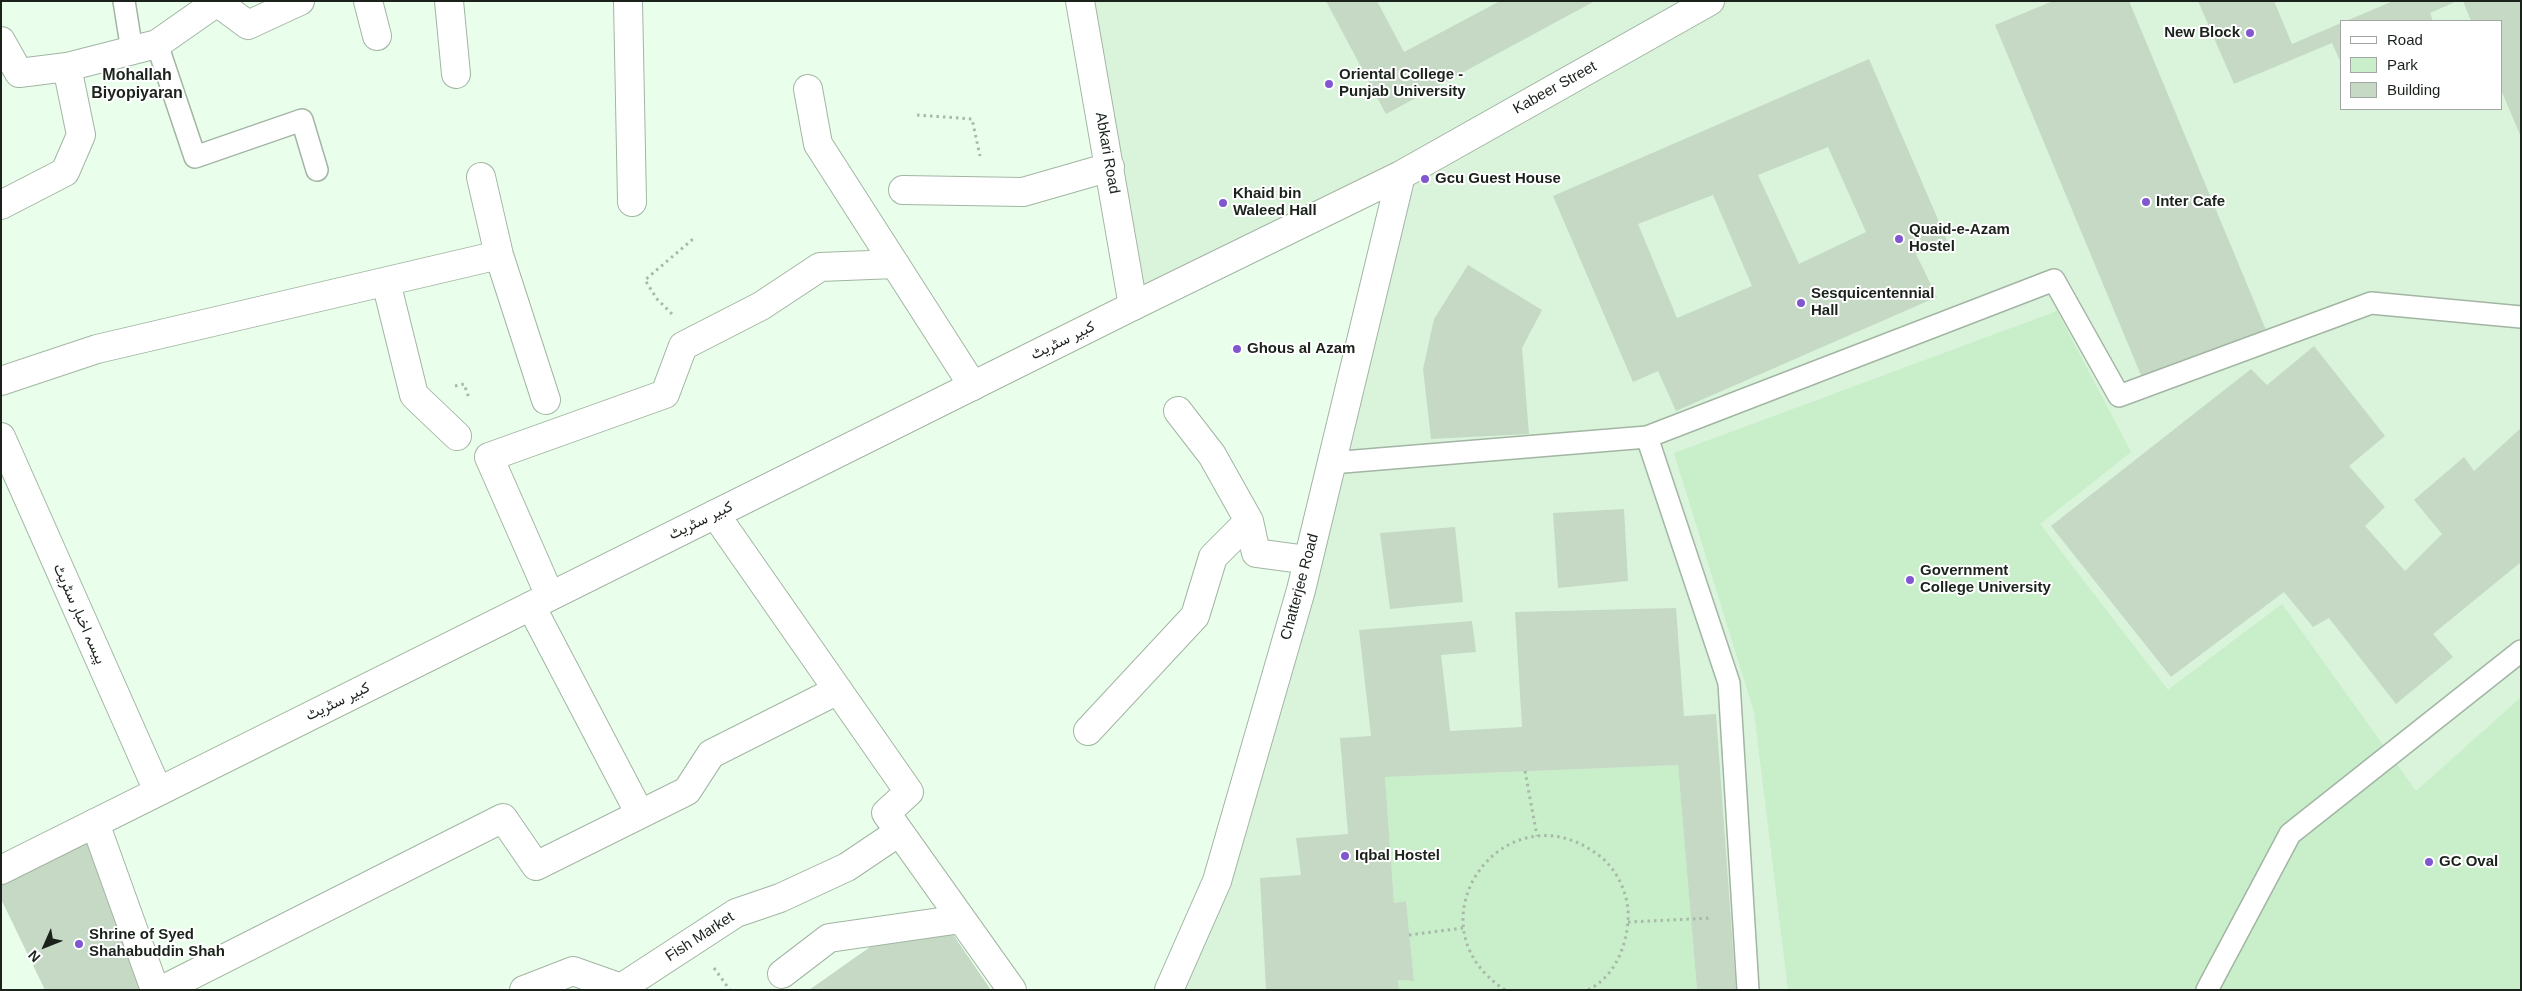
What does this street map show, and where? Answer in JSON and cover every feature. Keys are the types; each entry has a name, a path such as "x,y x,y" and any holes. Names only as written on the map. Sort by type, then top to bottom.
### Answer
{"street":[{"path":"1,41 19,73 67,68 144,48 217,2 248,25 300,1"},
{"path":"368,1 377,36"},
{"path":"449,1 456,74"},
{"path":"628,1 632,202"},
{"name":"Abkari Road","path":"1080,1 1133,306"},
{"name":"Kabeer Street","path":"1401,175 1710,1"},
{"path":"1,204 65,172 81,135 67,68"},
{"path":"808,89 818,144 973,386"},
{"path":"903,190 1023,192 1110,168"},
{"name":"کبیر سٹریٹ","path":"1,870 1133,306 1401,175"},
{"name":"Chatterjee Road","path":"1169,990 1217,881 1308,560 1401,175"},
{"path":"481,177 499,255 546,400"},
{"path":"1,381 97,349 499,255"},
{"path":"640,814 541,601 489,457 665,394 683,346 761,306 820,267 895,264"},
{"path":"386,282 414,395 457,436"},
{"path":"1178,411 1212,455 1249,521 1256,553 1308,560"},
{"name":"پیسہ اخبار سٹریٹ","path":"1,437 158,791"},
{"path":"715,514 909,792 886,813 1012,990"},
{"path":"1088,731 1195,616 1213,557 1249,521"},
{"path":"162,990 503,818 536,866 687,791 711,754 838,690"},
{"path":"95,823 155,990"},
{"name":"Fish Market","path":"524,990 573,971 622,988 736,913 780,898 847,867 899,832"},
{"path":"782,974 829,938 961,919"}],"lane":[{"path":"124,1 195,157 302,120 317,170"},
{"path":"1331,463 1647,437 2054,280 2120,396 2371,303 2521,317"},
{"path":"1647,437 1729,682 1748,990"},
{"path":"2207,990 2290,834 2521,651"}],"path":[{"path":"917,114 972,119 988,191"},
{"path":"693,239 645,280 657,299 698,338"},
{"path":"1526,771 1537,836"},
{"path":"1505,990 1489,979 1472,956 1464,928 1464,902 1473,878 1490,857 1512,843 1537,836 1563,837 1588,847 1608,863 1622,885 1629,911 1627,939 1615,965 1595,986 1588,990"},
{"path":"1628,922 1744,916"},
{"path":"1410,936 1464,928"}],"shaded area":[{"name":"Oriental College - Punjab University","path":"1076,1 1713,1 1133,306"},
{"name":"Government College University","path":"1715,1 2521,1 2521,697 2195,990 1170,990 1217,881 1407,178"}],"green space":[{"path":"2057,311 2131,452 2040,524 2168,690 2282,604 2416,791 2521,697 2521,990 1788,990 1754,712 1674,453"},
{"path":"1678,765 1697,990 1399,990 1398,980 1414,981 1406,901 1394,903 1385,777"}],"building":[{"path":"1326,1 1377,1 1404,52 1500,1 1595,1 1386,114"},
{"path":"2053,1 2129,1 2266,330 2143,380 1995,25"},
{"name":"New Block","path":"2198,1 2274,1 2292,44 2340,23 2340,61 2332,43 2234,84"},
{"path":"2393,1 2452,1 2453,3 2430,13 2433,20 2348,20"},
{"path":"2463,1 2521,1 2521,137 2502,92 2502,20 2471,20"},
{"name":"Quaid-e-Azam Hostel","path":"1869,59 1949,245 1916,254 1937,297 1676,411 1658,371 1633,382 1553,196","holes":["1828,147 1866,232 1799,264 1758,175","1713,195 1752,286 1677,318 1638,224"]},
{"path":"1468,265 1542,310 1522,348 1529,434 1431,439 1423,369 1434,319"},
{"path":"2314,346 2385,436 2349,466 2385,507 2365,526 2405,571 2442,534 2414,500 2464,457 2474,471 2521,428 2521,562 2433,634 2453,657 2396,704 2329,618 2313,627 2284,592 2171,677 2051,526 2251,369 2267,385"},
{"path":"1624,509 1628,581 1558,588 1553,513"},
{"path":"1455,527 1463,602 1390,609 1380,533"},
{"name":"Iqbal Hostel","path":"1676,608 1684,716 1716,714 1736,990 1697,990 1678,765 1385,777 1394,903 1406,901 1414,981 1398,980 1399,990 1266,990 1260,878 1301,875 1296,838 1348,834 1340,738 1371,736 1359,630 1472,621 1476,652 1441,655 1450,731 1522,727 1515,612"},
{"name":"Shrine of Syed Shahabuddin Shah","path":"93,826 151,990 45,990 1,899 1,872"},
{"path":"952,933 991,990 809,990 870,947"}],"place":[{"name":"New Block","path":"2250,33"},
{"name":"Oriental College - Punjab University","path":"1329,84"},
{"name":"Gcu Guest House","path":"1425,179"},
{"name":"Inter Cafe","path":"2146,202"},
{"name":"Khaid bin Waleed Hall","path":"1223,203"},
{"name":"Quaid-e-Azam Hostel","path":"1899,239"},
{"name":"Sesquicentennial Hall","path":"1801,303"},
{"name":"Ghous al Azam","path":"1237,349"},
{"name":"Government College University","path":"1910,580"},
{"name":"Iqbal Hostel","path":"1345,856"},
{"name":"GC Oval","path":"2429,862"},
{"name":"Shrine of Syed Shahabuddin Shah","path":"79,944"}],"district":[{"name":"Mohallah Biyopiyaran","path":"137,85"}]}
